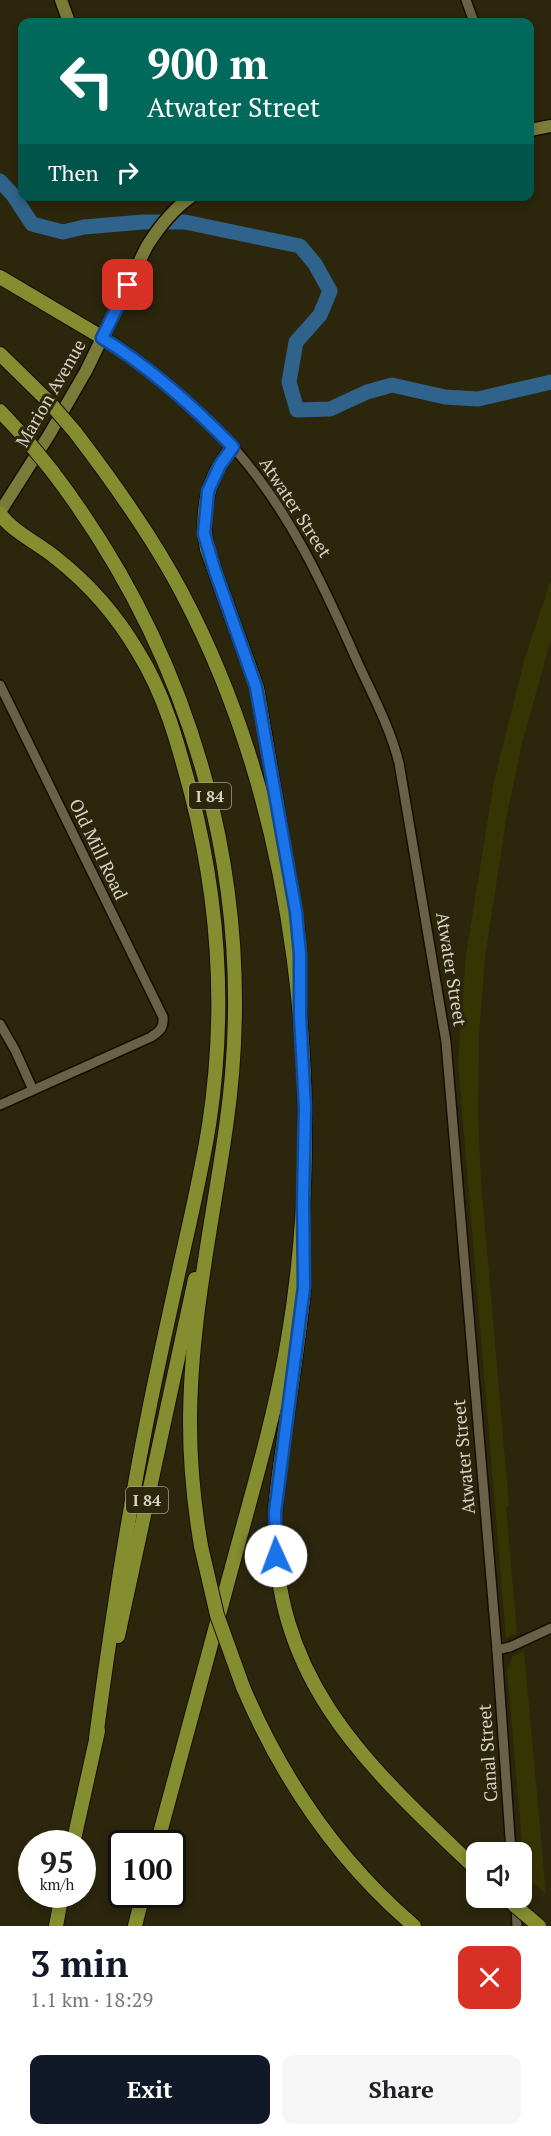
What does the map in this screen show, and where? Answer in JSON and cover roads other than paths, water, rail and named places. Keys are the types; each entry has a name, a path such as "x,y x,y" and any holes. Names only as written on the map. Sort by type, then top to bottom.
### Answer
{"highway":[{"path":"0,277 102,338"},
{"name":"I 84","path":"0,354 49,402 75,432 133,512 168,567 198,626 230,703 270,835 288,925 300,1016 305,1108 303,1200 295,1292 267,1439 161,1830"},
{"name":"I 84","path":"0,411 26,439 80,509 129,588 157,643 191,729 210,798 226,878 235,970 233,1062 221,1157 76,1830"},
{"path":"233,447 220,465 208,491 204,534 256,687 299,934 300,1016"},
{"path":"0,513 12,528 55,557 87,586 115,618 147,667 171,725 198,821 209,879 216,939 218,1031 209,1125 147,1420 113,1614 96,1738"},
{"path":"221,1157 198,1317 190,1421 191,1472 201,1546 217,1615 243,1687 273,1752 322,1827 360,1875 414,1926"},
{"path":"303,1200 304,1287 275,1512 277,1567 288,1622 294,1642 315,1688 339,1726 371,1765 466,1859"},
{"path":"166,1830 184,1742"},
{"path":"56,1926 59,1908"},
{"path":"135,1926 140,1908"},
{"path":"145,1926 149,1908"},
{"path":"518,1908 539,1926"}],"main road":[{"path":"61,0 68,18"},
{"path":"534,129 551,126"},
{"name":"Marion Avenue","path":"0,513 68,402 159,228 183,201"},
{"name":"Atwater Street","path":"102,338 129,356 199,414 233,447"}],"street":[{"path":"466,0 473,18"},
{"name":"Atwater Street","path":"233,447 270,494 306,550 386,724 399,763 446,1042 497,1650"},
{"name":"Old Mill Road","path":"0,685 163,1017 162,1028 151,1036 33,1090"},
{"path":"0,1024 33,1090 0,1105"},
{"path":"497,1650 510,1647 551,1628"},
{"name":"Canal Street","path":"497,1650 510,1842"},
{"path":"516,1908 518,1926"}],"waterway":[{"path":"0,181 13,195 32,224 63,232 84,227 143,222 185,222 300,246 315,264 330,291 320,315 296,342 289,382 297,410 330,409 367,392 392,385 445,397 478,399 551,382"}]}
